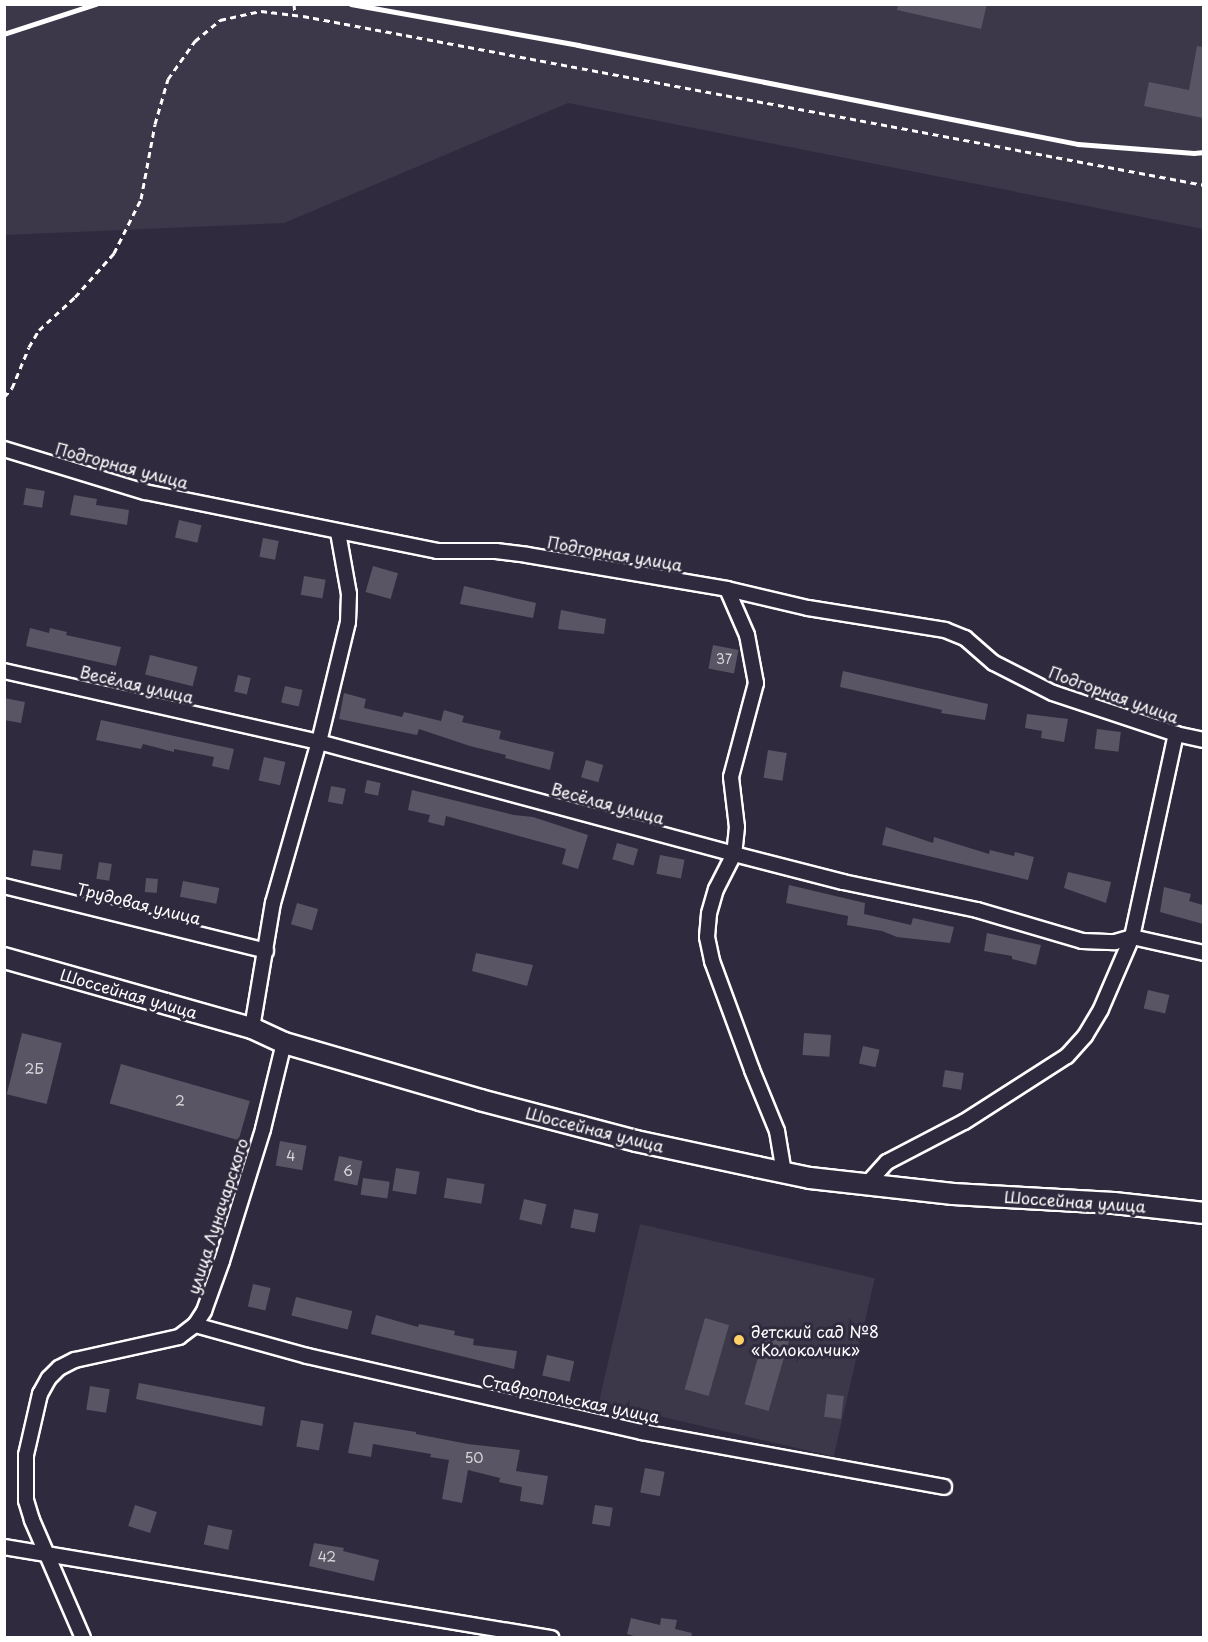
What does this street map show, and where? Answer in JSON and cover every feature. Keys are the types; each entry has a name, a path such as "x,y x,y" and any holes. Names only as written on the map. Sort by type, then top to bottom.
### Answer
{"main road":[{"name":"Шоссейная улица","path":"4,958 252,1028 284,1043 480,1100 636,1140 784,1173 953,1194 1114,1203 1203,1213"}],"street":[{"name":"Подгорная улица","path":"4,449 146,492 338,532 437,551 517,554 727,589 808,608 945,630 965,638 994,663 1053,693 1176,734 1203,740"},
{"path":"252,1028 273,903 319,742 348,622 349,594 338,532"},
{"path":"727,589 747,635 756,683 731,777 737,828 734,854 716,889 709,914 707,937 712,961 777,1131 784,1173"},
{"name":"Весёлая улица","path":"4,670 319,742 734,854 843,882 977,910 1082,941 1115,942 1132,937 1203,953"},
{"path":"867,1184 887,1162 964,1122 1067,1056 1085,1036 1101,1009 1132,937 1176,734"},
{"name":"Трудовая улица","path":"4,886 266,951"},
{"name":"улица Луначарского","path":"195,1325 204,1311 222,1261 263,1129 284,1043"},
{"path":"83,1638 50,1556 32,1520 24,1480 26,1455 40,1394 49,1378 59,1368 75,1360 179,1337 195,1325"},
{"name":"Ставропольская улица","path":"195,1325 308,1356 642,1432 944,1487"},
{"path":"4,1547 551,1638"}],"path":[{"path":"294,4 295,15"},
{"path":"4,397 12,388 39,330 75,297 114,253 141,199 155,124 168,79 195,41 220,20 261,11 295,15 1203,184"}],"shaded area":[{"path":"4,5 1203,5 1203,229 568,103 284,223 5,235"},
{"name":"детский сад №8 «Колоколчик»","path":"640,1224 875,1278 834,1457 599,1402"}],"building":[{"path":"898,4 987,4 981,29 897,10"},
{"path":"1197,46 1203,47 1203,118 1144,106 1149,82 1189,90"},
{"path":"26,488 45,491 42,508 23,505"},
{"path":"74,495 97,499 96,505 129,510 127,525 70,515"},
{"path":"179,520 201,525 197,543 175,538"},
{"path":"263,538 279,541 275,560 259,557"},
{"path":"373,566 398,573 391,599 366,592"},
{"path":"304,576 326,580 322,599 301,595"},
{"path":"464,586 536,603 533,618 460,604"},
{"path":"561,610 606,619 604,634 558,629"},
{"path":"30,628 49,633 50,628 67,632 66,635 121,647 116,666 26,646"},
{"path":"713,645 739,650 734,674 708,669"},
{"path":"150,655 198,667 193,686 145,674"},
{"path":"843,671 988,704 985,720 941,713 942,710 840,687"},
{"path":"238,675 251,678 247,694 234,692"},
{"path":"285,686 303,690 299,707 281,703"},
{"path":"344,693 366,699 364,708 402,717 404,712 441,721 444,710 464,716 462,722 501,731 499,739 554,752 550,770 505,758 506,755 419,729 417,735 339,719"},
{"path":"4,698 25,702 21,723 4,720"},
{"path":"1027,714 1068,719 1064,742 1041,738 1042,731 1025,728"},
{"path":"101,720 234,749 229,770 212,766 214,757 174,749 174,752 143,744 141,749 96,740"},
{"path":"1097,729 1121,732 1118,752 1095,749"},
{"path":"768,750 787,753 782,781 764,778"},
{"path":"264,757 285,762 280,785 259,780"},
{"path":"586,760 603,765 598,782 581,777"},
{"path":"367,780 381,783 378,796 364,793"},
{"path":"331,786 346,789 343,805 328,802"},
{"path":"412,790 514,815 533,817 588,835 578,869 562,864 566,849 446,816 444,826 428,822 430,815 408,810"},
{"path":"886,827 933,843 934,837 989,854 990,850 1014,856 1015,852 1034,857 1028,880 882,845"},
{"path":"617,843 638,849 633,865 612,859"},
{"path":"33,850 63,854 60,870 31,866"},
{"path":"660,855 685,860 681,878 656,874"},
{"path":"99,862 112,864 109,881 96,879"},
{"path":"1068,872 1111,882 1106,903 1064,888"},
{"path":"146,878 158,879 157,893 145,892"},
{"path":"183,881 219,888 216,904 180,897"},
{"path":"789,885 865,903 864,914 911,925 913,918 954,927 950,943 897,937 882,931 847,925 848,916 786,903"},
{"path":"1164,887 1191,894 1189,901 1203,905 1203,924 1160,912"},
{"path":"297,903 318,909 312,930 291,924"},
{"path":"987,933 1041,945 1036,965 1012,959 1012,956 984,951"},
{"path":"476,953 533,965 527,986 472,971"},
{"path":"1148,990 1169,995 1165,1013 1144,1009"},
{"path":"22,1033 62,1043 47,1104 7,1094"},
{"path":"804,1033 831,1035 829,1057 802,1055"},
{"path":"863,1046 880,1050 876,1067 859,1064"},
{"path":"121,1064 250,1101 239,1140 110,1103"},
{"path":"945,1070 964,1073 961,1090 942,1087"},
{"path":"280,1141 307,1146 302,1170 276,1166"},
{"path":"339,1156 362,1161 357,1185 334,1180"},
{"path":"396,1168 420,1172 416,1194 392,1191"},
{"path":"363,1178 390,1182 387,1199 361,1195"},
{"path":"447,1178 485,1184 481,1204 444,1198"},
{"path":"524,1199 546,1204 542,1225 519,1219"},
{"path":"574,1209 599,1214 595,1232 570,1228"},
{"path":"253,1284 271,1288 265,1310 248,1306"},
{"path":"296,1297 352,1311 348,1329 291,1315"},
{"path":"376,1315 418,1327 419,1324 455,1331 454,1335 474,1339 473,1345 517,1351 514,1369 371,1334"},
{"path":"705,1318 729,1325 709,1396 685,1389"},
{"path":"765,1333 789,1340 769,1411 745,1404"},
{"path":"547,1355 574,1361 570,1382 542,1375"},
{"path":"139,1383 265,1407 262,1426 136,1399"},
{"path":"90,1386 110,1389 106,1413 86,1410"},
{"path":"827,1394 844,1396 841,1419 824,1417"},
{"path":"301,1420 324,1424 319,1451 296,1447"},
{"path":"354,1422 416,1432 416,1434 468,1444 520,1450 516,1471 548,1476 543,1505 520,1501 522,1487 499,1482 500,1478 468,1470 462,1503 442,1499 449,1460 430,1457 431,1454 373,1444 371,1457 348,1453"},
{"path":"645,1468 665,1472 660,1496 640,1493"},
{"path":"135,1505 157,1512 150,1533 128,1526"},
{"path":"595,1505 613,1508 610,1527 592,1524"},
{"path":"208,1525 232,1530 228,1550 204,1545"},
{"path":"314,1543 344,1548 343,1551 379,1560 374,1581 309,1566"},
{"path":"631,1618 660,1625 661,1618 677,1620 675,1629 692,1633 691,1638 640,1638 627,1634"}],"railway":[{"path":"4,34 96,4"},
{"path":"351,4 578,45 1078,144 1204,152"}],"place":[{"name":"детский сад №8 «Колоколчик»","path":"739,1340"}]}
